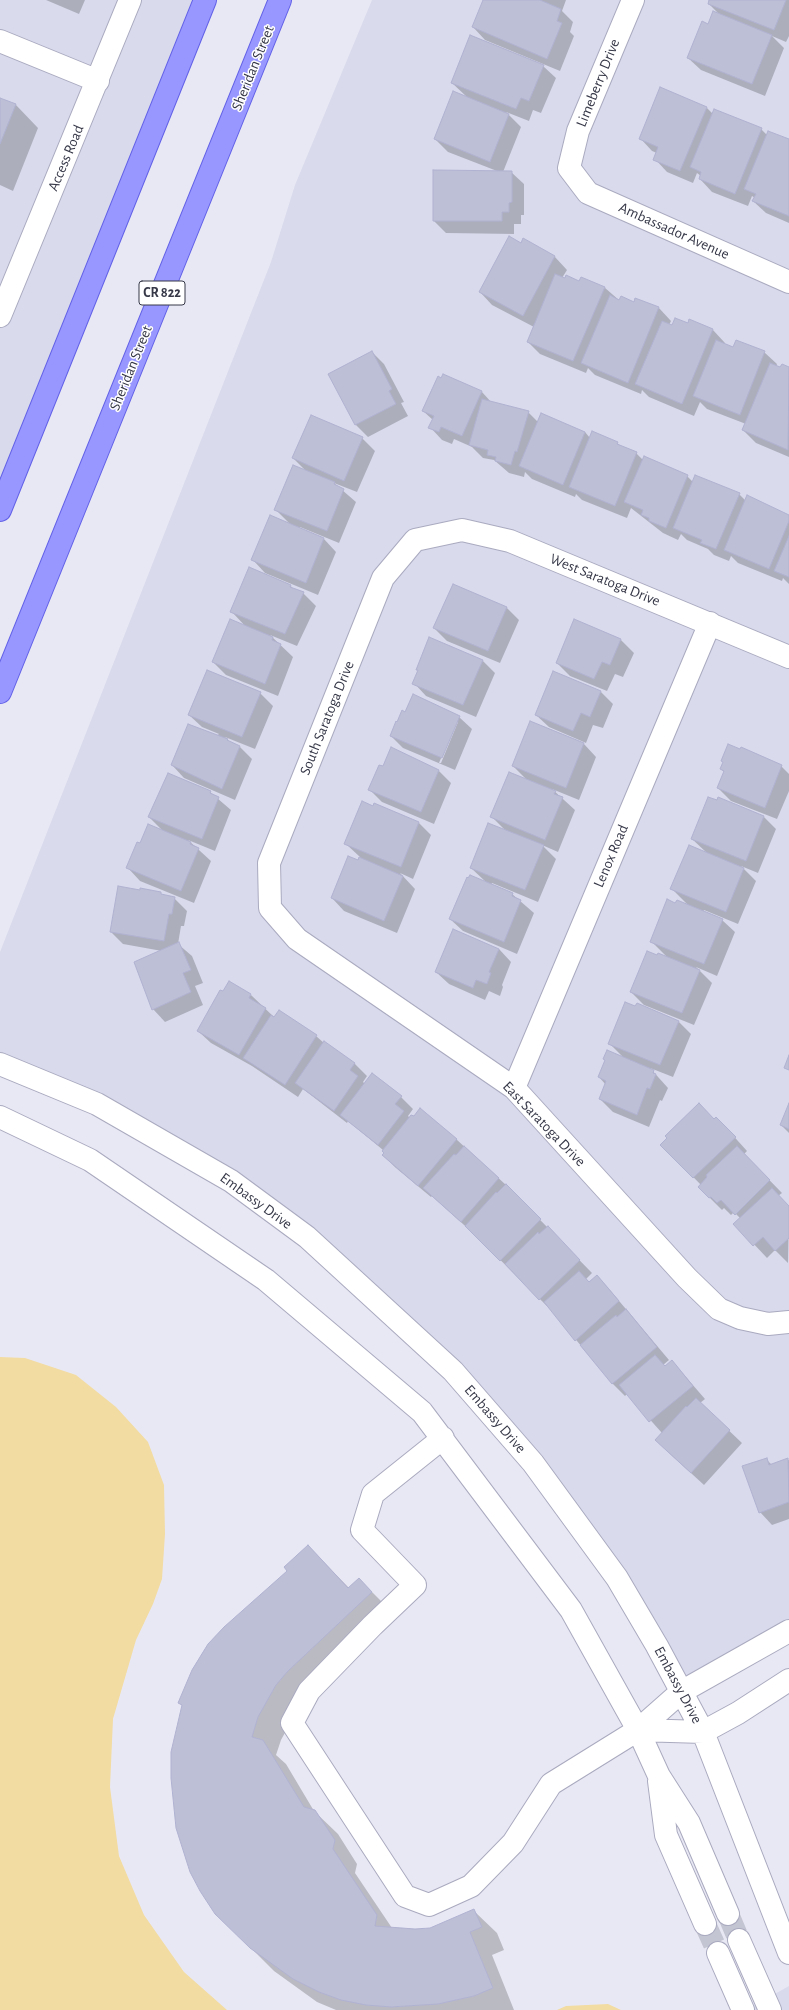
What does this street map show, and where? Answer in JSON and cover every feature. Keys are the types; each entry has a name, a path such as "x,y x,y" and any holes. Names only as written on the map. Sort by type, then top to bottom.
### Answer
{"main road":[{"path":"0,510 206,0"},
{"name":"Sheridan Street","path":"0,692 280,0"}],"street":[{"name":"Access Road","path":"0,316 98,81 130,0"},
{"name":"Limeberry Drive","path":"569,168 578,131 633,0"},
{"path":"0,41 98,81"},
{"name":"Ambassador Avenue","path":"569,168 588,193 789,282"},
{"name":"West Saratoga Drive","path":"415,540 462,530 510,541 789,657"},
{"name":"South Saratoga Drive","path":"270,908 268,863 383,578 415,540"},
{"name":"Lenox Road","path":"514,1088 710,623"},
{"name":"East Saratoga Drive","path":"270,908 297,939 514,1088 687,1278 719,1309 740,1318 768,1324 789,1322"},
{"name":"Embassy Drive","path":"0,1064 96,1104 231,1181 307,1238 447,1365 533,1463 617,1578 657,1646 703,1732 789,1953"},
{"path":"0,1117 90,1160 266,1280 422,1412 571,1610 638,1730 658,1776 689,1823 728,1914"},
{"path":"443,1438 373,1494 362,1530 415,1585 373,1625 309,1691 292,1723 406,1896 428,1905 471,1886 513,1843 551,1784 638,1730 681,1692 789,1631"},
{"path":"638,1730 703,1732 738,1713 789,1680"},
{"path":"658,1776 666,1835 705,1924"},
{"path":"740,1940 770,2010"},
{"path":"718,1953 743,2010"}],"shaded area":[{"path":"0,0 205,0 0,510"},
{"path":"372,0 789,0 789,1631 681,1692 657,1646 453,1371 231,1181 0,1064 0,952 271,262 295,185"},
{"path":"0,1357 25,1358 76,1375 116,1407 148,1442 164,1485 165,1534 162,1579 153,1604 136,1640 113,1719 110,1787 119,1856 144,1915 184,1972 227,2010 0,2010"},
{"path":"789,1986 789,2010 746,2010"},
{"path":"608,2004 621,2010 557,2010 566,2006"}],"building":[{"path":"483,0 540,0 561,9 557,21 562,23 547,59 472,27"},
{"path":"709,0 786,0 774,30 708,4"},
{"path":"713,11 772,35 752,84 687,58 702,21 708,24"},
{"path":"470,35 544,65 529,101 521,98 516,109 451,83"},
{"path":"660,87 707,107 680,171 653,160 658,147 639,139"},
{"path":"453,91 509,114 490,162 434,139"},
{"path":"0,98 16,104 0,144"},
{"path":"714,109 762,128 735,194 699,179 701,172 690,167"},
{"path":"768,131 789,139 789,216 752,201 756,194 744,189"},
{"path":"433,170 512,171 512,202 509,203 509,212 502,212 502,221 433,221"},
{"path":"509,236 521,243 523,238 555,256 523,316 479,292"},
{"path":"555,274 565,278 566,275 579,281 581,277 605,287 573,361 527,342"},
{"path":"610,295 619,300 621,296 634,302 635,298 659,307 628,383 581,363"},
{"path":"675,318 688,323 689,319 713,329 682,404 635,384 662,321 672,325"},
{"path":"716,340 733,347 736,340 765,351 740,415 693,396"},
{"path":"372,351 392,389 389,391 396,404 355,425 328,374"},
{"path":"770,363 780,367 782,364 789,367 788,450 742,430"},
{"path":"443,374 482,391 462,436 441,427 439,432 428,428 434,416 422,411 438,376 441,378"},
{"path":"482,399 529,411 517,452 515,451 511,465 495,461 496,457 487,455 488,450 469,445"},
{"path":"541,413 585,432 563,485 519,466"},
{"path":"311,415 363,437 344,481 292,458"},
{"path":"592,431 618,442 617,444 637,452 615,506 569,487"},
{"path":"644,456 688,475 666,528 649,521 649,518 641,515 643,510 624,502"},
{"path":"293,465 335,482 334,484 344,489 327,531 274,510"},
{"path":"695,475 740,493 716,549 700,543 702,540 673,528"},
{"path":"747,495 789,515 789,521 769,569 724,550"},
{"path":"270,515 324,538 306,583 251,560"},
{"path":"789,536 789,577 774,571"},
{"path":"249,567 291,585 290,587 304,592 285,634 230,612"},
{"path":"453,584 507,607 488,651 433,628"},
{"path":"230,619 273,637 272,640 281,644 265,684 212,662"},
{"path":"574,619 621,639 610,665 602,662 594,679 556,663"},
{"path":"429,637 483,660 463,705 412,684"},
{"path":"207,670 261,692 242,737 188,715"},
{"path":"553,671 601,691 590,717 581,713 573,731 535,715"},
{"path":"413,694 460,716 442,758 390,736 402,710 405,712"},
{"path":"530,721 584,743 566,788 512,766"},
{"path":"188,724 228,739 227,740 240,746 222,789 171,765"},
{"path":"728,744 740,749 741,747 782,765 765,808 717,788 724,771 720,769 723,762 721,761"},
{"path":"391,747 439,770 421,812 368,790 379,765 383,766"},
{"path":"509,772 556,791 554,794 563,797 545,840 490,817"},
{"path":"168,773 211,791 210,793 219,797 202,839 148,817"},
{"path":"708,797 717,800 718,797 764,816 746,861 691,839"},
{"path":"362,801 373,806 374,803 419,822 401,867 344,844"},
{"path":"488,823 544,845 525,890 470,868"},
{"path":"148,824 191,842 190,844 199,848 181,891 126,868 137,842 140,843"},
{"path":"689,845 744,868 726,912 670,889"},
{"path":"348,856 358,860 359,857 403,876 384,921 331,898"},
{"path":"470,875 513,893 512,896 521,900 504,942 449,919 467,877 468,878"},
{"path":"118,886 161,892 161,894 175,897 172,914 169,914 164,941 110,932"},
{"path":"667,899 675,903 677,900 723,919 704,964 650,942"},
{"path":"453,929 499,949 489,972 491,973 487,984 476,980 473,988 435,972"},
{"path":"179,942 191,970 183,973 191,992 152,1010 134,962"},
{"path":"647,951 657,955 658,953 700,970 682,1013 630,992"},
{"path":"229,981 251,994 249,998 266,1008 239,1055 197,1031 220,990 223,991"},
{"path":"625,1002 635,1006 637,1003 679,1021 660,1065 608,1044"},
{"path":"279,1010 317,1035 285,1085 243,1058 271,1015 274,1017"},
{"path":"324,1041 355,1063 350,1070 358,1076 334,1111 295,1083"},
{"path":"607,1050 654,1070 653,1073 656,1074 650,1089 647,1088 637,1115 599,1099 606,1081 598,1077 605,1060 603,1059"},
{"path":"789,1055 789,1070 784,1068"},
{"path":"372,1073 402,1096 395,1104 404,1111 378,1145 340,1115"},
{"path":"699,1103 714,1119 716,1117 736,1137 693,1178 660,1145 667,1138 665,1136"},
{"path":"789,1103 789,1129 780,1125"},
{"path":"420,1108 457,1139 418,1186 382,1155 384,1153 382,1151 411,1115 414,1116"},
{"path":"464,1146 499,1178 461,1222 423,1188 454,1154 456,1155"},
{"path":"737,1146 770,1180 735,1215 721,1200 717,1203 711,1197 709,1198 698,1187 707,1177 706,1175"},
{"path":"506,1184 541,1219 500,1261 465,1226 496,1192 497,1193"},
{"path":"772,1188 789,1206 789,1238 775,1251 763,1237 753,1246 733,1224"},
{"path":"548,1226 580,1260 539,1300 505,1264 538,1232 539,1234"},
{"path":"579,1271 589,1282 597,1275 619,1301 575,1341 544,1302"},
{"path":"626,1309 657,1347 612,1384 580,1345 616,1315 617,1317"},
{"path":"655,1355 665,1366 672,1360 693,1386 649,1422 619,1385"},
{"path":"696,1398 730,1430 691,1473 655,1440 686,1406 687,1407"},
{"path":"767,1458 769,1465 788,1458 789,1502 759,1513 742,1466"},
{"path":"308,1545 348,1588 359,1578 372,1592 288,1671 276,1685 258,1717 252,1737 263,1740 304,1807 315,1810 335,1840 333,1849 377,1915 375,1926 415,1929 430,1928 474,1909 482,1927 470,1932 493,1988 474,1996 438,2004 391,2007 366,2005 341,2000 319,1992 293,1979 250,1948 215,1914 190,1872 176,1828 171,1778 171,1752 182,1705 178,1703 192,1670 208,1644 224,1627 287,1571 284,1567"}],"tunnel":[{"path":"728,1914 739,1940"},
{"path":"705,1924 718,1953"}]}
